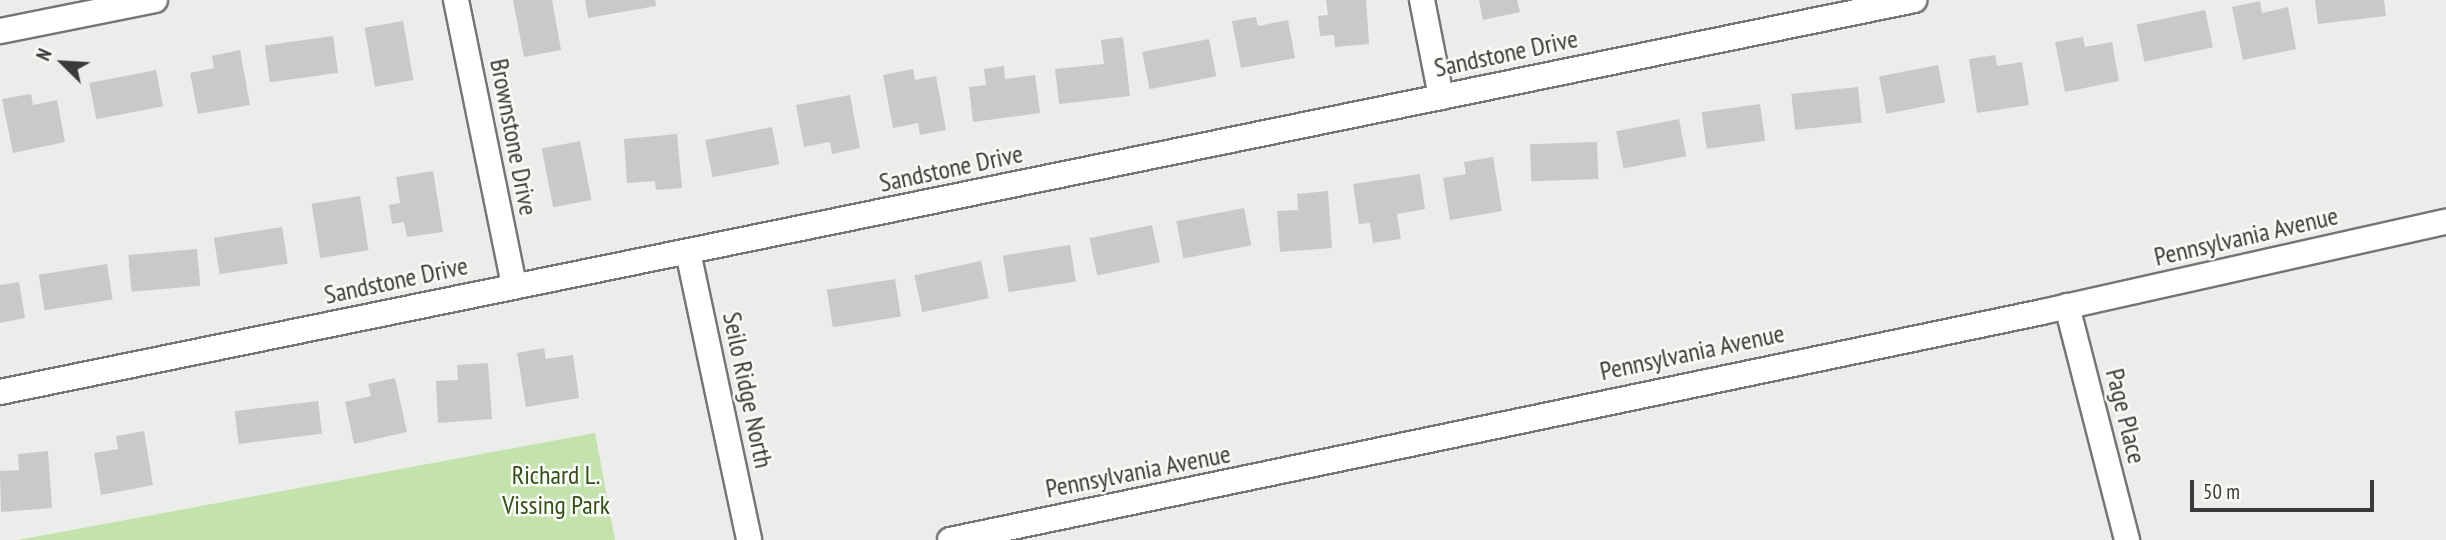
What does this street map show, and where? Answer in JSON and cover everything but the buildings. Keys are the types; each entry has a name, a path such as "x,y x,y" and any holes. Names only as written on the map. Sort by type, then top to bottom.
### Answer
{"street":[{"path":"0,31 155,0"},
{"name":"Brownstone Drive","path":"456,0 514,286"},
{"path":"1422,0 1441,97"},
{"name":"Sandstone Drive","path":"0,392 1914,0"},
{"name":"Pennsylvania Avenue","path":"950,540 2067,306 2446,222"},
{"name":"Seilo Ridge North","path":"688,252 749,540"},
{"name":"Page Place","path":"2067,306 2127,540"}],"green space":[{"name":"Richard L. Vissing Park","path":"595,433 615,540 18,540"}]}
